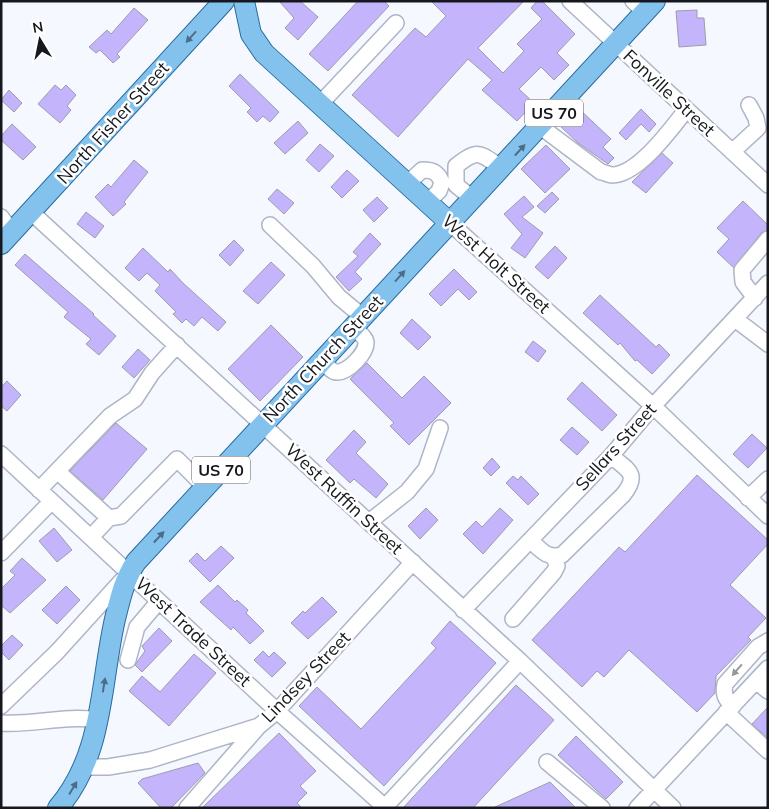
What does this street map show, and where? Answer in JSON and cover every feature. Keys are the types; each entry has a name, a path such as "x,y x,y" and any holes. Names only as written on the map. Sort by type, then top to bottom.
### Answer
{"main road":[{"name":"North Fisher Street","path":"5,231 31,212 224,1"},
{"name":"West Holt Street","path":"244,1 249,25 256,42 264,53 450,223"},
{"name":"North Church Street","path":"85,767 98,720 112,630 121,592 129,572 263,424 616,46 644,5"},
{"name":"US 70","path":"58,808 70,794 85,767"}],"street":[{"name":"Fonville Street","path":"570,1 616,46 768,185"},
{"path":"320,104 396,23"},
{"path":"732,152 758,128 756,118 749,105"},
{"path":"541,126 601,172 612,175 632,168 648,154 686,110"},
{"path":"438,174 446,168 456,166 470,154 480,154 502,168"},
{"path":"456,166 456,185 473,199"},
{"path":"407,184 422,170 432,170 438,174 442,183 439,191 427,203"},
{"name":"West Ruffin Street","path":"31,212 520,661 673,808"},
{"name":"West Holt Street","path":"450,223 653,406 768,516"},
{"path":"270,225 313,266 358,322"},
{"path":"755,298 744,282 742,270 768,239"},
{"name":"Sellars Street","path":"463,610 611,456 653,406 768,283"},
{"path":"736,319 768,344"},
{"path":"39,490 110,416 135,399 152,373 177,345"},
{"path":"369,522 407,492 426,469 440,428"},
{"name":"West Trade Street","path":"1,454 277,711 385,807"},
{"path":"530,540 546,555 554,557 562,555 631,485 633,478 628,470 611,456"},
{"path":"91,537 108,518 121,516 178,459 205,487"},
{"path":"57,471 108,518"},
{"path":"748,498 768,480"},
{"path":"1,553 51,502"},
{"path":"513,619 554,572 557,566 554,557"},
{"name":"Lindsey Street","path":"85,767 132,764 259,726 277,711 413,562"},
{"path":"1,706 90,618 129,572"},
{"path":"128,660 137,627 159,601"},
{"path":"768,641 758,647 725,684 723,691 729,709 768,751"},
{"path":"385,807 520,661"},
{"path":"637,808 768,668"},
{"path":"756,681 768,691"},
{"path":"1,723 31,723 69,717 98,720"},
{"path":"187,808 259,726"},
{"path":"547,762 602,808"}],"building":[{"path":"279,1 300,1 318,17 298,40 285,28 294,18"},
{"path":"358,1 384,1 389,6 328,71 309,54"},
{"path":"431,1 524,1 478,48 503,73 524,51 517,44 542,19 531,8 537,1 542,1 575,34 557,53 569,65 554,80 541,67 519,89 534,103 517,121 482,90 492,80 468,59 398,137 352,95 415,28 426,37 446,16"},
{"path":"134,8 148,20 117,54 120,57 113,63 100,50 96,53 89,47 107,30 111,34"},
{"path":"697,10 697,18 704,18 706,45 679,47 676,11"},
{"path":"240,74 279,112 270,122 263,116 257,122 247,112 251,108 229,86"},
{"path":"55,85 61,90 66,85 76,95 67,106 71,110 60,123 38,104"},
{"path":"9,90 22,103 14,112 1,100"},
{"path":"577,107 611,139 603,147 614,158 608,164 578,143 559,125"},
{"path":"641,109 656,124 649,132 641,124 626,140 619,133"},
{"path":"298,121 308,133 285,154 274,143"},
{"path":"12,124 36,147 23,160 1,140 1,136"},
{"path":"320,144 334,156 319,172 306,160"},
{"path":"546,145 570,169 545,193 521,169"},
{"path":"662,153 673,163 646,193 632,182"},
{"path":"134,160 148,172 124,202 126,204 113,216 95,197 108,184 111,187"},
{"path":"347,170 359,181 342,198 331,187"},
{"path":"277,189 294,203 284,214 268,199"},
{"path":"552,192 559,199 545,213 537,206"},
{"path":"524,196 534,207 522,217 543,233 525,258 511,248 522,234 504,214"},
{"path":"377,197 388,208 374,222 363,210"},
{"path":"743,201 768,225 768,230 761,233 734,268 717,252 729,239 717,228"},
{"path":"86,212 104,226 95,238 77,224"},
{"path":"370,233 381,244 355,272 362,279 349,291 336,277 358,256 353,252"},
{"path":"234,240 244,250 230,266 219,255"},
{"path":"555,246 567,258 548,279 535,267"},
{"path":"143,248 168,272 170,269 226,322 218,331 202,317 194,326 186,319 182,323 173,314 176,312 155,291 160,285 147,273 139,281 125,268"},
{"path":"25,254 94,314 116,336 99,355 86,344 91,339 64,317 68,312 15,265"},
{"path":"271,262 285,275 258,304 243,291"},
{"path":"454,269 477,292 469,300 458,289 441,306 429,294"},
{"path":"600,295 656,347 659,344 670,355 652,374 637,360 635,361 620,343 618,345 583,313"},
{"path":"412,319 431,337 418,350 400,333"},
{"path":"271,325 303,357 260,401 228,369"},
{"path":"533,341 546,351 538,362 525,352"},
{"path":"138,349 150,360 134,378 122,367"},
{"path":"367,363 402,398 424,376 451,403 409,445 390,426 394,423 350,379"},
{"path":"7,381 21,395 7,411 1,406 1,387"},
{"path":"582,382 617,415 602,431 567,399"},
{"path":"116,423 147,449 103,500 70,471"},
{"path":"572,427 589,442 577,455 560,440"},
{"path":"354,430 366,442 356,453 388,484 376,498 354,479 350,483 326,460"},
{"path":"752,434 767,448 748,468 733,454"},
{"path":"492,458 500,467 491,476 483,468"},
{"path":"697,475 768,540 768,544 730,585 766,618 748,637 751,640 716,676 715,693 697,712 629,650 604,677 597,671 582,687 532,640 619,547 625,552"},
{"path":"513,476 518,480 521,476 539,494 528,505 506,483"},
{"path":"426,508 438,520 420,539 408,526"},
{"path":"500,508 513,520 483,554 463,534 476,521 482,527"},
{"path":"54,528 72,550 57,562 39,541"},
{"path":"221,546 234,558 210,582 189,561 197,553 205,561"},
{"path":"22,558 46,580 10,613 1,605 1,589 15,575 10,571"},
{"path":"218,585 235,602 237,600 248,610 246,613 264,631 250,644 233,627 231,630 200,602"},
{"path":"66,586 80,600 57,624 42,610"},
{"path":"322,597 337,612 308,639 291,623"},
{"path":"450,621 496,663 384,786 299,706 317,687 361,729 436,648 431,643"},
{"path":"159,628 172,641 142,672 135,665 145,651 142,646"},
{"path":"12,635 23,645 9,660 1,652 1,646"},
{"path":"263,651 269,657 274,652 286,663 272,677 254,660"},
{"path":"194,654 216,673 169,726 129,691 142,676 160,692"},
{"path":"516,685 554,720 473,808 403,808"},
{"path":"768,707 768,738 752,724"},
{"path":"279,733 316,771 300,786 307,793 297,803 302,808 202,808"},
{"path":"576,736 623,782 606,799 558,755"},
{"path":"198,763 205,773 171,808 161,808 138,783 142,779"},
{"path":"550,782 576,808 493,808"}]}
